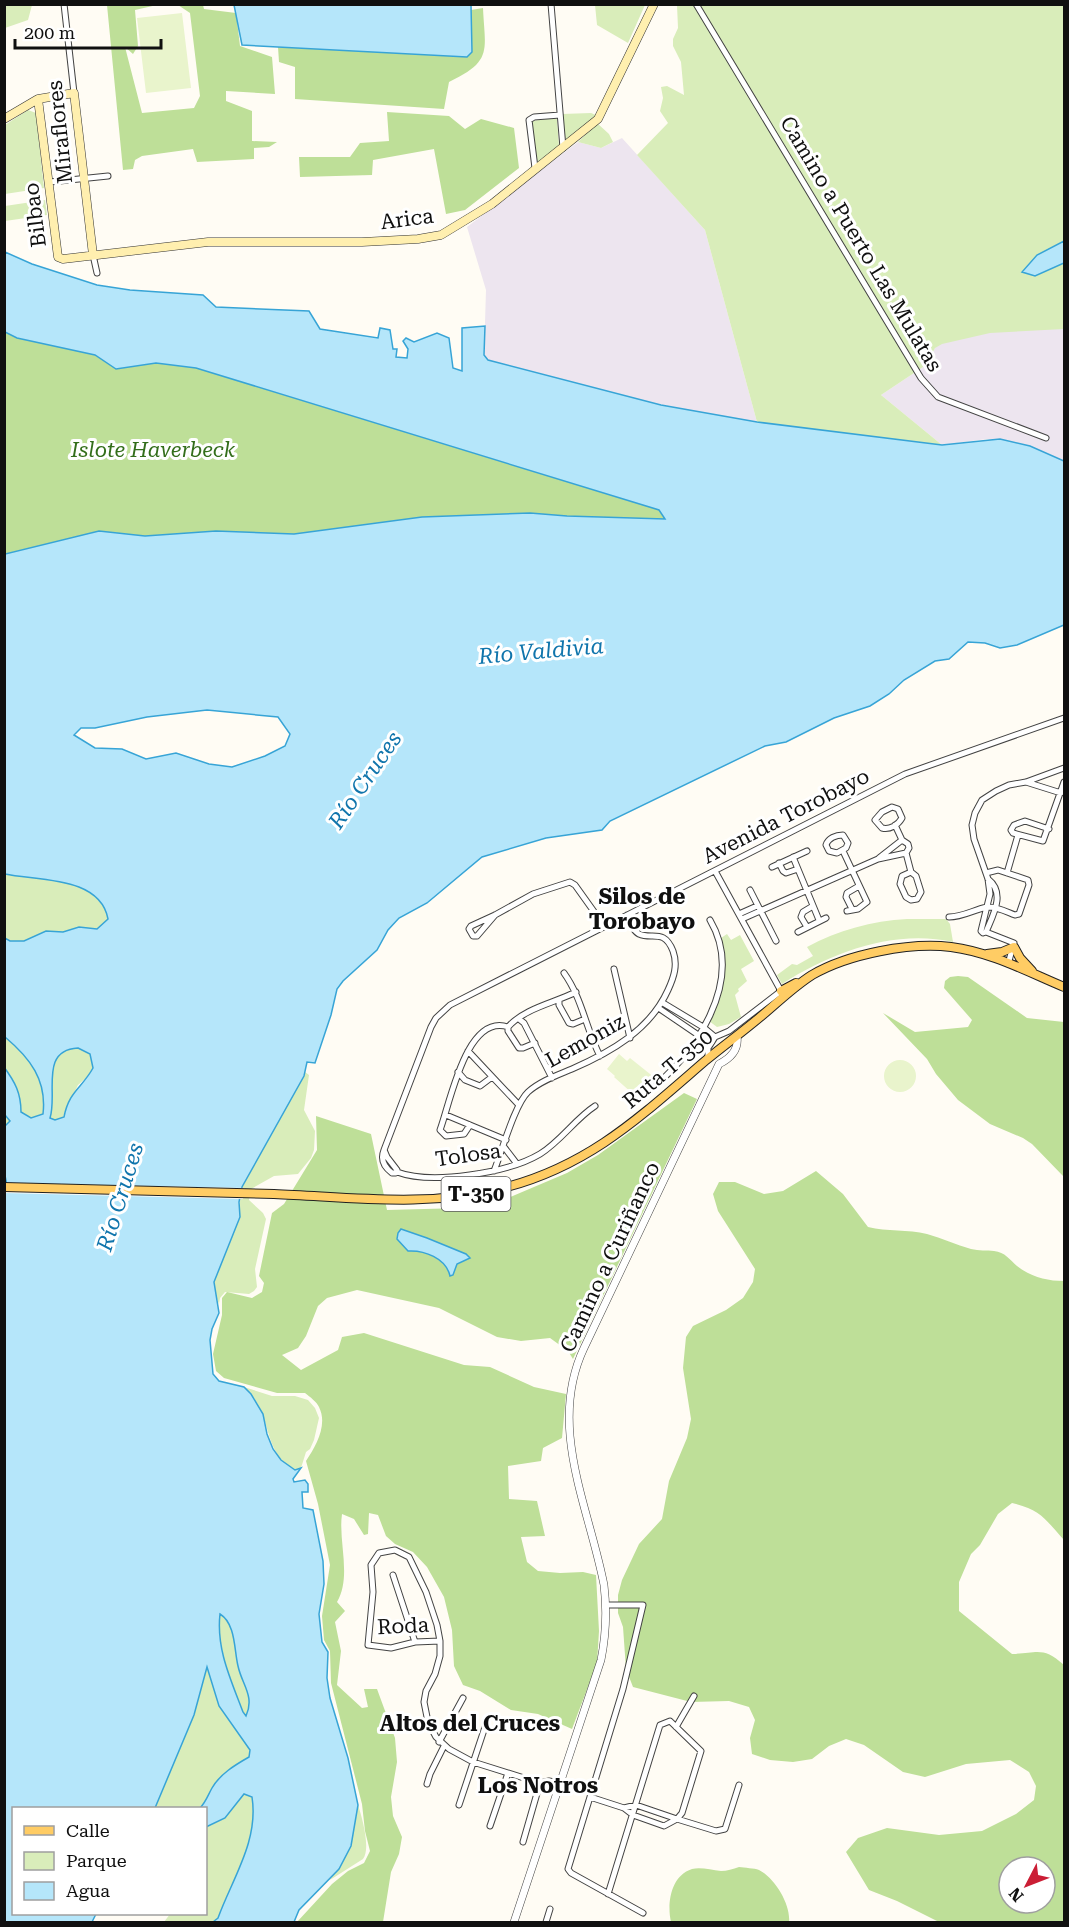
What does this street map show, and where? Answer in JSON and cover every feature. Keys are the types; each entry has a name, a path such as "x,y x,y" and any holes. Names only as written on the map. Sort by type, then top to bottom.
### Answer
{"main road":[{"name":"Arica","path":"58,256 63,260 208,242 362,242 441,235 492,204 598,118 654,4"},
{"path":"4,119 38,99 74,93"},
{"name":"Miraflores","path":"74,93 93,255"},
{"name":"Bilbao","path":"38,99 58,256"},
{"name":"Ruta T-350","path":"4,1188 277,1194 343,1198 424,1199 474,1195 516,1185 556,1170 604,1144 812,975 861,957 908,948 942,946 984,954 1065,987"},
{"path":"984,954 1002,952 1014,946 1023,963 1036,975"},
{"path":"781,991 812,975"}],"street":[{"name":"Miraflores","path":"64,4 74,93"},
{"path":"551,4 563,148"},
{"name":"Camino a Puerto Las Mulatas","path":"698,6 921,378 938,397 1046,438"},
{"path":"536,168 529,120 534,117 560,114"},
{"path":"50,182 108,176"},
{"path":"93,255 97,273"},
{"name":"Avenida Torobayo","path":"397,1172 392,1173 385,1166 382,1158 384,1150 431,1027 442,1011 450,1005 905,774 1065,718"},
{"path":"1008,964 1014,946 1013,942 981,931 990,899 987,876 972,832 975,813 982,800 988,795 1009,785 1026,782 1065,768"},
{"path":"1026,782 1061,793"},
{"path":"1049,829 1021,821 1011,828 1013,834 1042,842 1049,829 1065,782"},
{"path":"895,807 902,818 895,825 891,828 882,828 875,820 882,812 895,807"},
{"path":"895,825 902,840 909,846 906,853 911,872 916,876 921,892 917,899 911,900 906,897 900,882 902,876 911,872"},
{"path":"1007,873 1018,835"},
{"path":"878,859 902,840"},
{"path":"772,867 807,851"},
{"path":"843,851 867,902 858,909 849,910 847,893 859,886"},
{"path":"740,917 851,869 878,859 906,853"},
{"path":"793,857 813,906 823,919 798,932"},
{"path":"779,864 786,873 798,869"},
{"path":"949,917 961,917 987,907 1018,914 1029,885 1026,879 998,870 987,876"},
{"path":"715,871 781,991 729,1031 715,1037 707,1051 708,1059 719,1065"},
{"path":"986,932 998,902 996,888 987,876"},
{"path":"495,915 477,936 473,936 469,929 470,926 533,894 570,882 575,885 605,927"},
{"path":"750,890 776,941"},
{"path":"807,927 801,917 813,906"},
{"name":"Lemoniz","path":"494,1171 518,1104 529,1090 600,1056 630,1038 661,1006 675,971 672,949 660,936 637,932 627,915"},
{"path":"646,1093 672,1070 699,1034 718,993 723,965 719,939 710,920"},
{"path":"614,969 630,1038"},
{"path":"564,973 576,992 600,1056"},
{"path":"508,1027 546,1002 559,1000 576,992"},
{"path":"559,1000 559,1005 569,1023 573,1024 585,1019"},
{"path":"661,1006 703,1027 715,1037"},
{"path":"661,1006 710,1043"},
{"path":"519,1019 524,1023 535,1042 552,1078"},
{"path":"470,1125 465,1133 444,1135 440,1130 459,1072 474,1040 486,1031 501,1025 508,1027"},
{"path":"508,1027 508,1031 519,1048 535,1042"},
{"path":"729,1031 737,1035"},
{"name":"Camino a Curiñanco","path":"514,1923 601,1660 604,1638 606,1605 602,1575 570,1444 568,1416 578,1363 719,1065 734,1053 738,1042 737,1035"},
{"path":"468,1051 518,1104"},
{"path":"459,1072 465,1080 480,1086 492,1077"},
{"name":"Tolosa","path":"397,1172 416,1178 449,1176 494,1171 517,1164 548,1148 581,1115 596,1106"},
{"path":"446,1115 506,1140"},
{"path":"504,1147 517,1164"},
{"name":"Roda","path":"399,1550 409,1557 426,1592 440,1641 415,1642 391,1648 368,1645 373,1592 371,1565 376,1555 384,1551 399,1550"},
{"path":"393,1575 415,1642"},
{"path":"606,1605 643,1605 623,1689 568,1869 571,1873 643,1913"},
{"path":"440,1641 438,1663 426,1691 424,1702 428,1722 442,1744 473,1762 540,1783 549,1785 559,1783"},
{"path":"676,1727 694,1696"},
{"path":"428,1784 442,1744 463,1698"},
{"path":"459,1804 488,1718"},
{"path":"590,1797 624,1808 633,1815 664,1826 682,1814 701,1750 670,1721 660,1725 633,1815 609,1894"},
{"path":"490,1826 508,1773"},
{"path":"523,1842 540,1783"},
{"path":"549,1785 556,1791"},
{"path":"624,1808 636,1805 716,1831 725,1829 739,1785"},
{"path":"546,1923 550,1909"}],"shaded area":[{"path":"622,138 705,230 757,422 661,405 590,388 488,360 484,355 486,290 467,227 578,142 601,148"},
{"path":"1053,317 1064,318 1064,461 987,439 942,445 881,395 926,365 938,342 954,336 993,332"}],"green space":[{"path":"5,5 32,5 28,20 5,28"},
{"path":"107,5 157,5 135,10 138,46 133,54 125,47 142,113 194,108 200,96 190,13 178,5 203,5 204,9 236,13 240,46 272,57 275,94 226,91 226,101 252,111 252,141 277,142 269,147 254,148 254,159 197,162 193,149 142,156 135,160 133,169 123,170"},
{"path":"595,5 645,5 628,43 597,25"},
{"path":"677,5 1064,5 1064,329 990,333 942,344 935,348 926,365 881,395 942,445 757,422 705,230 637,155 668,123 660,111 663,98 661,87 667,86 684,95 681,62 673,46 673,39 678,28"},
{"path":"483,8 485,45 480,61 463,75 449,82 444,109 295,99 295,67 279,62 278,47 467,57 472,52 471,10"},
{"path":"182,13 191,88 146,93 137,18"},
{"path":"28,110 36,113 44,188 5,194 5,125"},
{"path":"387,112 449,116 465,129 481,119 514,128 519,168 465,210 446,214 434,149 373,160 372,175 300,177 299,157 350,157 360,143 389,141"},
{"path":"591,113 596,115 568,140 564,138 562,114"},
{"path":"557,119 559,146 538,162 531,121"},
{"path":"597,123 609,134 613,142 601,148 578,142"},
{"path":"45,200 47,215 5,221 5,206"},
{"name":"Islote Haverbeck","path":"5,332 17,338 95,355 116,369 156,363 196,368 659,510 666,520 530,513 422,517 294,534 216,531 145,536 99,531 5,554"},
{"path":"5,870 85,884 101,892 122,934 85,1052 90,1054 93,1068 78,1085 65,1111 5,1307"},
{"path":"907,919 946,919 950,924 953,942 931,939 886,941 843,953 801,972 782,984 777,975 792,964 797,965 813,956 807,947 831,936 868,924"},
{"path":"727,934 731,940 740,935 754,961 741,969 747,981 735,995 741,1017 729,1024 717,1027 709,1021 724,971 721,938"},
{"path":"950,977 968,977 1027,1018 1064,1022 1064,1177 1032,1144 990,1124 958,1100 936,1074 927,1059 883,1013 915,1032 968,1027 972,1020 944,988 945,981"},
{"path":"619,1054 627,1061 630,1058 655,1078 649,1085 644,1081 633,1094 607,1069"},
{"path":"900,1060 912,1064 916,1076 912,1088 900,1092 888,1088 884,1076 888,1064"},
{"path":"305,1072 309,1075 304,1110 315,1131 314,1150 311,1158 298,1174 274,1176 251,1189 249,1200 266,1219 255,1269 257,1287 249,1294 225,1292 219,1304 214,1291 214,1282 239,1208 242,1187"},
{"path":"684,1093 697,1099 573,1359 568,1351 550,1338 521,1341 497,1337 439,1308 357,1290 327,1298 318,1306 306,1336 298,1348 282,1355 301,1370 338,1350 342,1337 364,1333 464,1365 490,1367 534,1387 566,1394 562,1438 543,1448 541,1461 508,1466 509,1499 537,1501 545,1536 521,1537 527,1562 538,1571 583,1572 596,1575 599,1631 597,1663 572,1729 538,1714 511,1710 480,1691 463,1685 454,1666 452,1630 444,1597 427,1567 413,1552 395,1544 386,1536 378,1515 369,1513 368,1534 364,1535 354,1519 342,1514 344,1581 337,1602 345,1611 335,1622 341,1651 337,1685 362,1708 368,1707 364,1689 377,1689 395,1738 397,1762 391,1797 393,1816 402,1837 399,1854 391,1872 383,1922 297,1922 332,1884 348,1871 364,1863 370,1851 362,1804 331,1683 330,1651 324,1640 322,1616 330,1565 318,1504 306,1461 320,1435 322,1421 317,1403 305,1393 277,1393 224,1378 216,1371 213,1354 222,1315 222,1298 227,1292 252,1298 262,1292 264,1283 259,1276 272,1213 284,1204 317,1150 316,1116 371,1134 387,1210 499,1207 508,1198 567,1173 598,1155"},
{"path":"816,1171 843,1194 868,1227 920,1232 971,1249 998,1252 1034,1276 1064,1281 1064,1540 1036,1512 1012,1503 998,1514 980,1545 971,1554 959,1582 959,1611 1012,1654 1045,1653 1064,1665 1064,1922 939,1922 869,1890 846,1852 858,1838 887,1828 939,1835 982,1831 1016,1814 1034,1800 1036,1786 1029,1772 1010,1760 966,1764 925,1777 903,1772 864,1745 846,1739 829,1746 812,1759 793,1762 770,1760 752,1754 750,1738 755,1720 749,1707 729,1701 691,1702 633,1687 626,1669 623,1627 618,1613 618,1595 622,1580 639,1544 662,1519 669,1481 687,1438 691,1419 683,1368 686,1337 693,1326 726,1310 743,1298 753,1282 755,1269 718,1211 713,1194 719,1182 735,1182 764,1194 783,1191"},
{"path":"244,1387 272,1396 295,1396 308,1400 315,1408 319,1418 314,1440 306,1452 301,1468 296,1470 288,1465 277,1453 259,1407"},
{"path":"220,1614 229,1624 234,1638 238,1666 250,1702 247,1717 243,1712 226,1664 220,1640"},
{"path":"207,1666 219,1706 250,1750 249,1757 219,1778 201,1807 155,1807 194,1715"},
{"path":"244,1794 252,1797 252,1829 248,1844 218,1918 213,1922 164,1922 169,1915 207,1915 207,1827 225,1818"},
{"path":"358,1805 365,1833 365,1854 363,1859 330,1880 349,1844"},
{"path":"739,1867 759,1870 771,1879 785,1900 789,1922 671,1922 672,1892 679,1878 685,1873 695,1868 721,1871"}],"water":[{"path":"234,5 471,5 472,52 467,57 242,45"},
{"path":"1064,241 1064,263 1035,276 1022,272 1037,255"},
{"path":"5,252 32,264 97,285 130,290 203,295 216,307 309,311 320,329 378,338 380,328 390,330 393,349 397,349 396,357 407,358 408,349 403,341 406,338 414,342 437,333 449,338 453,368 462,371 462,328 485,326 484,355 488,360 661,405 757,422 942,445 1000,439 1030,446 1064,461 1064,625 1017,645 1000,648 985,643 968,642 949,659 935,661 904,680 889,694 870,706 834,718 786,742 765,746 610,821 602,830 546,838 482,857 427,903 399,918 388,930 377,950 337,989 315,1063 307,1062 304,1076 242,1187 239,1202 240,1217 214,1282 219,1313 210,1340 213,1374 219,1381 244,1387 251,1394 263,1414 273,1449 281,1460 295,1470 301,1468 293,1479 294,1482 305,1480 308,1484 308,1492 302,1492 303,1508 313,1510 323,1561 324,1584 319,1614 322,1642 328,1652 327,1678 330,1698 348,1758 358,1805 351,1846 339,1869 299,1910 294,1922 213,1922 218,1918 243,1859 252,1829 253,1813 252,1797 244,1794 225,1818 207,1827 207,1807 201,1807 219,1778 249,1757 250,1750 219,1706 207,1667 194,1715 155,1807 12,1807 12,1915 96,1915 92,1922 5,1922 4,1195 7,1185 4,1171 4,1127 10,1121 5,1115 4,1067 17,1088 21,1112 31,1118 43,1114 44,1102 35,1071 22,1053 5,1037 5,938 10,941 24,941 46,931 63,932 79,927 97,929 108,919 103,905 81,888 50,880 5,874 5,554 99,531 145,536 216,531 294,534 422,517 530,513 665,519 659,510 196,368 156,363 116,369 95,355 17,338 5,332","holes":["207,710 278,717 290,734 285,746 265,756 232,767 209,764 176,753 146,759 122,749 95,748 74,735 81,728 95,728 147,717","78,1048 90,1054 93,1068 72,1095 64,1117 55,1120 50,1118 54,1065 58,1056","220,1614 229,1624 234,1638 238,1666 249,1702 246,1716 229,1676 222,1652"]},
{"path":"401,1229 466,1254 470,1258 457,1264 453,1275 450,1276 444,1264 434,1256 408,1251 397,1239"}],"pier":[{"path":"5,1183 245,1188 243,1199 5,1193"}],"district":[{"name":"Silos de Torobayo","path":"642,908"},
{"name":"Altos del Cruces","path":"470,1723"},
{"name":"Los Notros","path":"538,1785"}],"water label":[{"name":"Río Valdivia","path":"541,651"},
{"name":"Río Cruces","path":"365,780"},
{"name":"Río Cruces","path":"120,1197"}]}
